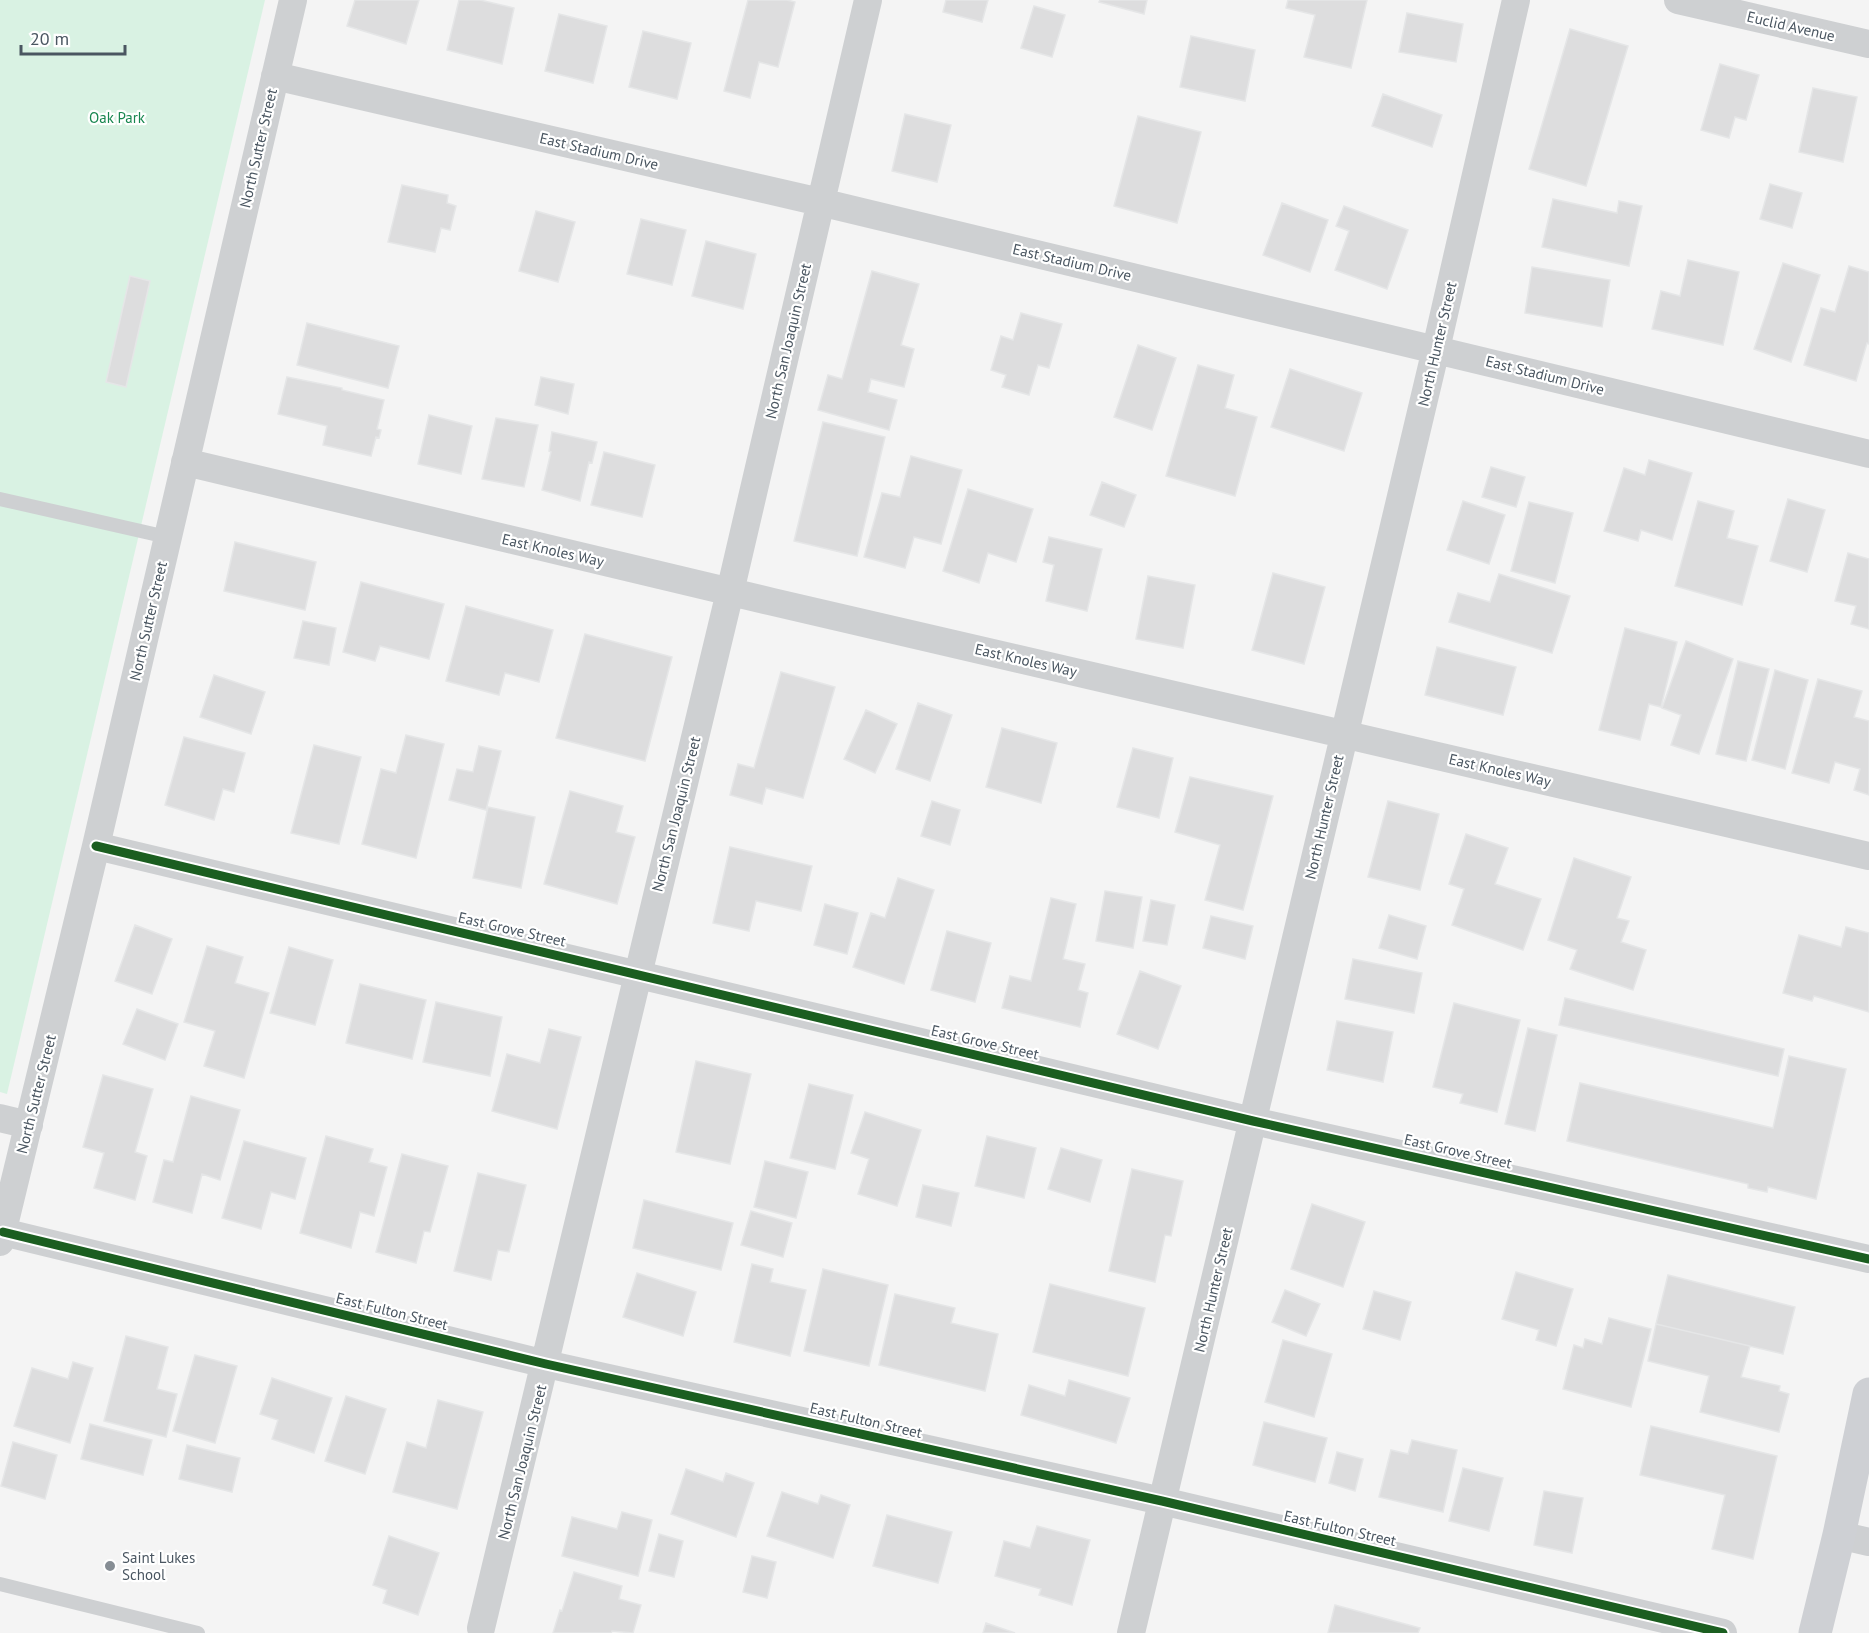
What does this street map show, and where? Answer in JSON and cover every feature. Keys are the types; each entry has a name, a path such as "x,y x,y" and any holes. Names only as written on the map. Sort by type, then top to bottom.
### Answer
{"main road":[{"path":"1815,1633 1854,1539 1869,1394"}],"street":[{"name":"North Sutter Street","path":"1,1237 96,846 293,0"},
{"name":"North San Joaquin Street","path":"481,1630 730,592 868,0"},
{"name":"North Hunter Street","path":"1131,1633 1436,349 1516,0"},
{"name":"Euclid Avenue","path":"1678,0 1869,44"},
{"name":"East Stadium Drive","path":"274,76 820,202 1869,454"},
{"name":"East Knoles Way","path":"184,462 730,592 1869,856"},
{"name":"East Grove Street","path":"96,846 1253,1121 1869,1259"},
{"path":"0,1118 29,1125"},
{"name":"East Fulton Street","path":"1,1237 546,1364 1162,1502 1723,1633"}],"lane":[{"path":"0,499 167,537"},
{"path":"0,1584 198,1633"}],"green space":[{"name":"Oak Park","path":"0,0 265,0 7,1094 0,1092"}],"building":[{"path":"355,0 419,0 406,44 347,26"},
{"path":"459,0 480,0 514,8 502,64 447,50"},
{"path":"748,0 795,2 778,67 759,62 750,98 724,91"},
{"path":"946,0 988,0 982,22 943,12"},
{"path":"1100,0 1147,0 1144,14 1099,2"},
{"path":"1288,0 1367,0 1351,68 1304,57 1315,15 1286,8"},
{"path":"1034,6 1065,15 1052,57 1021,48"},
{"path":"1407,13 1463,24 1456,62 1399,52"},
{"path":"559,14 607,26 593,83 545,71"},
{"path":"1570,29 1628,46 1586,186 1529,169"},
{"path":"643,31 691,43 677,99 629,87"},
{"path":"1191,36 1255,50 1245,101 1180,87"},
{"path":"1720,64 1759,75 1746,120 1735,117 1729,138 1701,130"},
{"path":"1813,88 1857,97 1843,162 1799,152"},
{"path":"1383,94 1442,115 1432,147 1372,126"},
{"path":"905,114 951,125 937,182 892,171"},
{"path":"1138,116 1201,132 1177,223 1114,206"},
{"path":"1770,184 1802,193 1792,228 1760,219"},
{"path":"402,185 448,195 447,203 456,206 450,230 441,228 435,252 388,242"},
{"path":"1553,199 1617,213 1619,201 1642,206 1629,266 1542,247"},
{"path":"1282,203 1328,220 1310,272 1263,255"},
{"path":"1344,206 1408,230 1387,289 1335,270 1349,231 1336,226"},
{"path":"536,211 575,222 558,282 519,271"},
{"path":"641,219 686,230 672,285 627,274"},
{"path":"706,241 756,254 743,309 692,296"},
{"path":"1688,260 1739,272 1723,345 1652,329 1661,291 1680,296"},
{"path":"1783,263 1820,275 1791,362 1754,349"},
{"path":"1849,266 1869,272 1869,344 1867,343 1856,381 1804,365 1821,308 1835,312"},
{"path":"1532,267 1610,280 1602,327 1525,313"},
{"path":"872,271 919,284 901,345 914,349 904,387 871,379 868,392 897,400 889,430 818,410 828,375 842,379"},
{"path":"130,276 150,281 126,387 106,382"},
{"path":"1021,313 1062,324 1049,368 1038,365 1029,395 1002,387 1006,375 991,370 1001,336 1013,340"},
{"path":"307,323 399,346 388,388 297,365"},
{"path":"1138,345 1176,358 1152,430 1114,417"},
{"path":"1198,365 1234,375 1225,408 1257,417 1235,496 1166,476"},
{"path":"1290,369 1362,393 1344,451 1271,427"},
{"path":"287,377 342,388 342,390 384,400 377,429 381,430 379,438 376,437 371,456 323,445 327,426 278,414"},
{"path":"541,377 574,384 568,414 535,405"},
{"path":"429,415 472,426 461,474 418,464"},
{"path":"496,418 538,425 524,487 482,479"},
{"path":"823,422 885,437 857,556 794,541"},
{"path":"552,432 597,442 592,463 589,462 580,501 542,490 551,452 549,451"},
{"path":"604,452 655,465 642,517 591,505"},
{"path":"911,456 962,470 941,544 914,537 905,568 864,557 882,493 900,497"},
{"path":"1649,460 1692,473 1672,540 1641,530 1638,541 1604,531 1624,468 1645,475"},
{"path":"1491,467 1525,477 1516,507 1482,497"},
{"path":"1102,482 1136,495 1124,527 1090,515"},
{"path":"968,489 1033,509 1016,562 988,553 979,583 943,571"},
{"path":"1788,499 1825,510 1807,572 1770,561"},
{"path":"1463,501 1505,515 1489,564 1447,550"},
{"path":"1698,501 1734,511 1727,538 1758,546 1742,605 1675,586"},
{"path":"1529,502 1573,513 1555,583 1511,571"},
{"path":"1049,537 1102,549 1087,611 1046,601 1054,565 1043,562"},
{"path":"235,542 316,562 305,610 224,591"},
{"path":"1848,553 1869,559 1869,629 1851,624 1856,606 1835,601"},
{"path":"1273,573 1325,587 1304,664 1252,650"},
{"path":"1499,574 1570,596 1552,653 1449,622 1458,593 1490,602"},
{"path":"1148,576 1195,585 1183,648 1136,639"},
{"path":"361,582 444,604 429,659 380,646 375,661 343,652"},
{"path":"466,606 553,630 539,682 505,673 499,695 446,681"},
{"path":"303,621 336,628 329,665 294,658"},
{"path":"1625,628 1677,642 1661,707 1649,704 1640,740 1599,730"},
{"path":"585,634 672,657 645,761 556,738"},
{"path":"1686,641 1733,659 1699,754 1671,745 1681,715 1662,708"},
{"path":"1437,647 1516,667 1503,715 1425,695"},
{"path":"1738,661 1769,669 1746,761 1716,754"},
{"path":"1775,670 1808,680 1785,769 1752,760"},
{"path":"781,672 835,687 803,798 766,788 762,804 730,795 738,764 754,768"},
{"path":"214,675 265,692 251,734 200,717"},
{"path":"1818,679 1862,691 1854,717 1869,721 1869,795 1854,790 1860,769 1835,762 1829,783 1792,773"},
{"path":"918,703 952,715 930,781 896,769"},
{"path":"866,710 897,724 875,773 844,759"},
{"path":"1002,728 1057,743 1041,803 986,787"},
{"path":"406,735 444,744 416,858 362,844 381,769 396,773"},
{"path":"184,737 245,753 234,792 223,789 214,820 165,805"},
{"path":"314,745 361,757 339,844 291,833"},
{"path":"479,746 501,751 486,810 449,800 457,769 473,772"},
{"path":"1133,748 1173,758 1159,818 1117,807"},
{"path":"1190,777 1273,796 1243,910 1205,900 1220,845 1175,832"},
{"path":"570,791 623,806 616,832 635,837 617,904 544,884"},
{"path":"932,801 960,810 950,845 921,836"},
{"path":"1388,801 1439,814 1420,890 1368,877"},
{"path":"488,807 535,817 521,888 473,878"},
{"path":"1466,834 1508,848 1495,884 1541,899 1523,950 1452,925 1464,889 1449,884"},
{"path":"730,847 812,866 801,911 756,901 749,931 713,923"},
{"path":"1574,858 1631,877 1617,918 1629,921 1621,942 1646,950 1633,990 1570,969 1577,950 1548,940"},
{"path":"898,878 934,890 904,984 853,967 871,913 885,918"},
{"path":"1105,891 1142,897 1133,948 1096,941"},
{"path":"1051,898 1076,904 1063,959 1085,964 1078,990 1088,993 1080,1027 1002,1008 1010,976 1031,981"},
{"path":"1151,900 1175,905 1167,945 1143,941"},
{"path":"825,904 858,913 847,954 814,945"},
{"path":"1389,915 1426,926 1417,959 1379,948"},
{"path":"1211,916 1253,926 1245,959 1203,948"},
{"path":"135,925 172,939 152,994 115,981"},
{"path":"1846,927 1869,933 1869,1012 1814,996 1812,1001 1783,993 1799,935 1841,947"},
{"path":"947,931 991,943 975,1002 931,990"},
{"path":"207,946 243,957 235,983 269,993 244,1078 204,1066 215,1031 184,1022"},
{"path":"289,947 333,960 315,1025 270,1013"},
{"path":"1353,959 1422,973 1414,1013 1345,999"},
{"path":"1140,971 1181,986 1158,1049 1117,1034"},
{"path":"360,984 426,1000 412,1059 346,1043"},
{"path":"1565,998 1784,1049 1778,1076 1559,1025"},
{"path":"436,1002 502,1017 490,1076 423,1062"},
{"path":"1454,1003 1520,1020 1497,1112 1460,1103 1463,1094 1433,1087"},
{"path":"137,1009 178,1024 165,1060 123,1044"},
{"path":"1337,1021 1393,1032 1383,1082 1327,1070"},
{"path":"1528,1028 1557,1035 1535,1131 1505,1124"},
{"path":"549,1029 581,1037 557,1129 492,1111 507,1054 540,1063"},
{"path":"1789,1056 1846,1069 1816,1199 1768,1187 1767,1192 1748,1188 1748,1184 1567,1141 1580,1083 1773,1128"},
{"path":"696,1061 751,1074 730,1164 676,1152"},
{"path":"103,1075 153,1089 135,1152 147,1156 135,1200 94,1188 104,1153 83,1147"},
{"path":"809,1084 853,1095 835,1169 790,1158"},
{"path":"191,1096 240,1110 220,1180 202,1174 192,1213 153,1202 164,1160 173,1162"},
{"path":"865,1112 921,1130 897,1206 858,1194 869,1159 851,1153"},
{"path":"326,1136 373,1149 369,1162 387,1167 374,1216 360,1212 351,1248 300,1233"},
{"path":"987,1136 1036,1148 1024,1198 975,1186"},
{"path":"244,1141 306,1158 295,1199 271,1192 261,1229 222,1218"},
{"path":"1061,1148 1102,1160 1090,1202 1048,1189"},
{"path":"402,1154 448,1166 430,1232 424,1231 416,1263 376,1252"},
{"path":"765,1161 808,1172 796,1218 754,1207"},
{"path":"1132,1169 1183,1181 1171,1236 1165,1235 1155,1282 1109,1271"},
{"path":"478,1173 526,1185 509,1252 498,1250 491,1280 454,1271"},
{"path":"923,1185 959,1193 951,1226 916,1217"},
{"path":"644,1200 733,1223 721,1270 633,1248"},
{"path":"1312,1204 1365,1222 1343,1287 1291,1269"},
{"path":"751,1211 792,1223 783,1257 741,1245"},
{"path":"752,1264 773,1269 770,1282 806,1290 790,1356 734,1342"},
{"path":"823,1269 888,1285 869,1366 804,1351"},
{"path":"1516,1272 1573,1289 1556,1346 1536,1340 1539,1330 1502,1319"},
{"path":"637,1273 696,1292 683,1336 623,1317"},
{"path":"1668,1275 1795,1307 1783,1354 1656,1324"},
{"path":"1050,1284 1145,1308 1128,1376 1033,1352"},
{"path":"1285,1290 1320,1304 1306,1336 1272,1322"},
{"path":"1374,1291 1411,1302 1400,1340 1363,1329"},
{"path":"895,1294 955,1308 951,1323 998,1334 985,1391 879,1365"},
{"path":"1609,1318 1651,1329 1631,1407 1563,1389 1574,1345 1583,1348 1585,1339 1602,1344"},
{"path":"1656,1324 1750,1346 1741,1377 1780,1386 1779,1391 1789,1394 1779,1432 1700,1412 1709,1376 1648,1361"},
{"path":"126,1336 168,1347 157,1389 177,1394 166,1437 104,1421"},
{"path":"1283,1340 1332,1354 1314,1417 1265,1402"},
{"path":"195,1355 237,1366 215,1443 173,1431"},
{"path":"73,1362 93,1368 70,1443 14,1426 32,1368 68,1379"},
{"path":"272,1378 332,1398 314,1453 272,1439 278,1420 260,1414"},
{"path":"1069,1380 1130,1398 1116,1443 1021,1415 1029,1385 1065,1396"},
{"path":"346,1396 386,1409 365,1474 325,1461"},
{"path":"438,1400 483,1412 457,1509 393,1492 407,1442 426,1448"},
{"path":"1264,1422 1327,1438 1315,1482 1253,1465"},
{"path":"90,1424 152,1440 143,1475 81,1459"},
{"path":"1651,1426 1777,1456 1753,1559 1712,1549 1725,1495 1640,1475"},
{"path":"1412,1440 1457,1450 1443,1512 1379,1497 1391,1450 1408,1454"},
{"path":"13,1442 57,1455 45,1499 1,1486"},
{"path":"187,1445 240,1458 232,1492 179,1479"},
{"path":"1337,1452 1363,1459 1355,1491 1329,1483"},
{"path":"1463,1468 1503,1478 1489,1531 1449,1521"},
{"path":"686,1469 723,1482 726,1473 754,1483 736,1537 671,1514"},
{"path":"1544,1491 1583,1498 1572,1553 1534,1545"},
{"path":"782,1492 818,1504 821,1495 850,1505 833,1558 767,1536"},
{"path":"622,1512 652,1520 638,1576 562,1556 572,1517 617,1529"},
{"path":"887,1515 952,1532 938,1583 873,1566"},
{"path":"1037,1526 1090,1540 1072,1605 1039,1595 1041,1589 995,1576 1004,1541 1030,1548"},
{"path":"659,1534 683,1541 674,1577 649,1571"},
{"path":"389,1536 439,1553 418,1615 383,1603 387,1590 373,1585"},
{"path":"752,1556 776,1562 767,1598 743,1592"},
{"path":"574,1572 622,1586 619,1599 641,1605 633,1633 612,1631 611,1633 553,1633"},
{"path":"1335,1605 1420,1628 1418,1633 1328,1633"},
{"path":"986,1623 1015,1633 983,1633"}],"cycle path":[{"path":"96,846 1253,1121 1869,1259"},
{"path":"3,1232 546,1364 1162,1501 1723,1633"}],"place":[{"name":"Saint Lukes School","path":"110,1566"}]}
